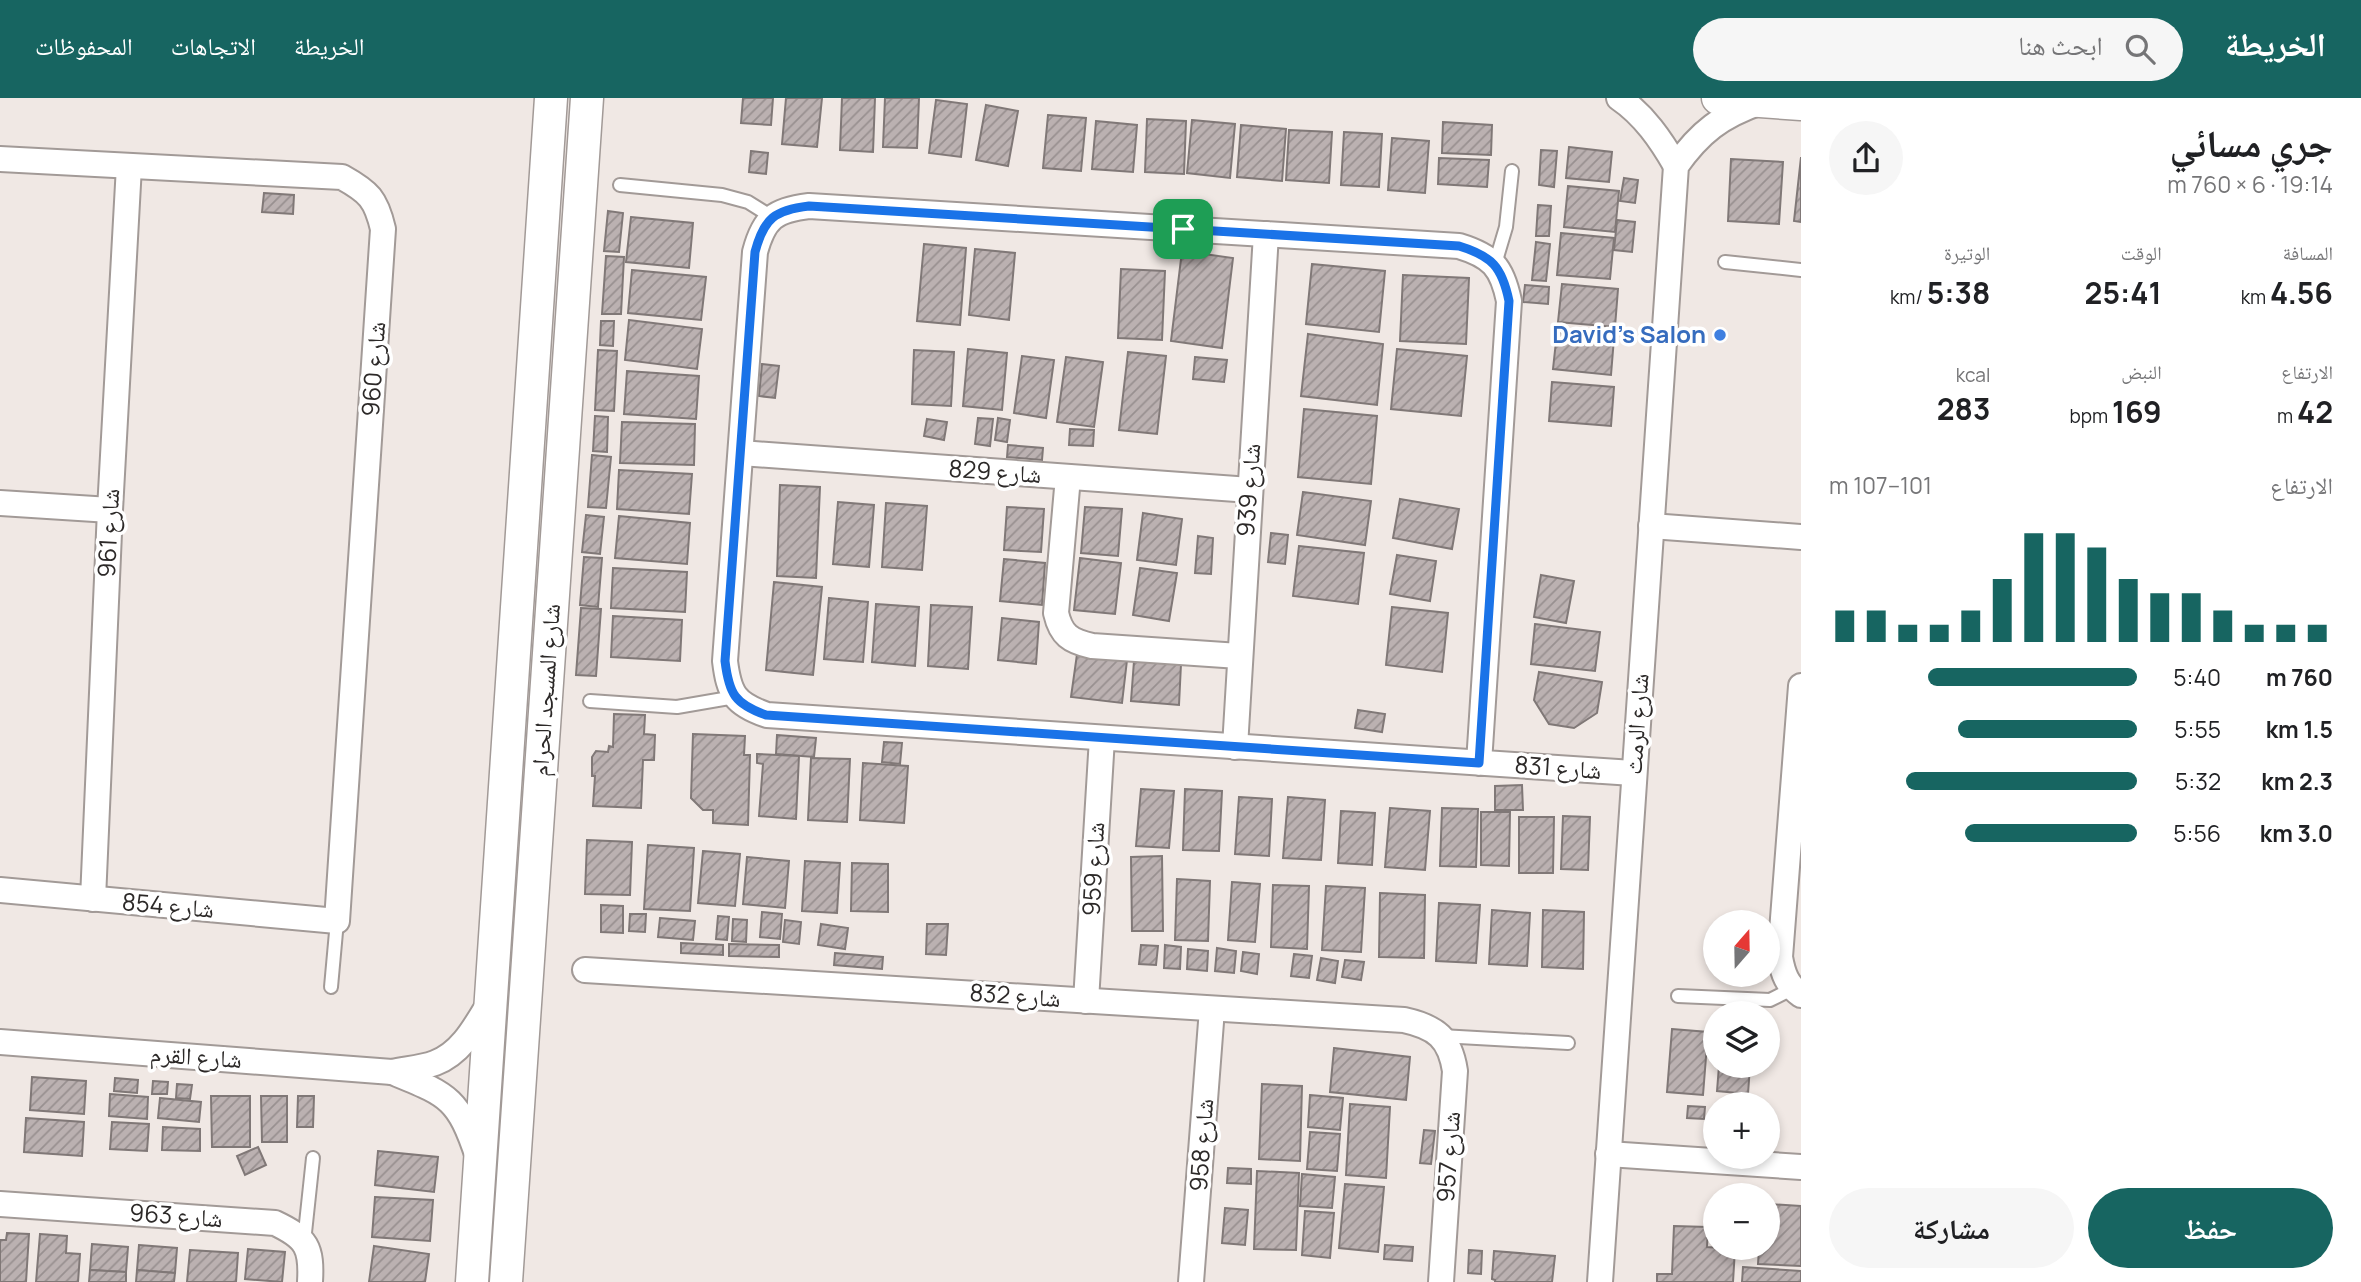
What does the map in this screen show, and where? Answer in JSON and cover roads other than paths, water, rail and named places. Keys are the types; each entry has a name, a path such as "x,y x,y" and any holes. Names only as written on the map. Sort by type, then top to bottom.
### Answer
{"street":[{"path":"1619,98 1648,124 1663,142 1676,166 1692,144 1712,125 1736,111 1762,102"},
{"path":"1718,98 1801,104"},
{"name":"شارع المسجد الحرام","path":"472,1282 546,103"},
{"name":"شارع المسجد الحرام","path":"506,1282 590,105"},
{"name":"شارع 960","path":"0,159 342,177 365,190 378,207 383,229 337,921"},
{"name":"شارع 961","path":"93,899 110,510 129,166"},
{"name":"شارع الرمث","path":"1600,1282 1676,166"},
{"path":"735,697 728,683 725,661 755,252 760,232 772,216 789,208 809,206 1459,246 1479,252 1495,264 1505,280 1509,301 1479,763"},
{"name":"شارع 939","path":"1234,747 1266,234"},
{"name":"شارع 829","path":"741,453 1250,490"},
{"path":"1068,477 1056,613 1059,626 1065,635 1076,642 1091,646 1239,656"},
{"path":"0,503 110,510"},
{"path":"1651,526 1801,537"},
{"path":"1796,992 1783,975 1780,957 1798,756 1801,686"},
{"name":"شارع 831","path":"735,697 748,709 766,715 1633,773"},
{"name":"شارع 959","path":"1086,1000 1102,738"},
{"name":"شارع 854","path":"0,890 337,921"},
{"name":"شارع 832","path":"585,970 1404,1020 1425,1024 1441,1036"},
{"name":"شارع القرم","path":"0,1042 392,1072 436,1063 457,1050 473,1031 490,1002"},
{"name":"شارع 958","path":"1191,1282 1212,1009"},
{"name":"شارع 957","path":"1441,1036 1452,1052 1455,1071 1441,1282"},
{"name":"شارع القرم","path":"392,1072 436,1090 457,1107 480,1163"},
{"path":"1608,1154 1801,1167"},
{"name":"شارع 963","path":"0,1204 275,1223 291,1230 303,1242"},
{"path":"303,1242 311,1258 310,1282"}],"lane":[{"path":"1495,264 1506,227 1512,171"},
{"path":"620,185 722,195 748,202 772,216"},
{"path":"1725,262 1801,270"},
{"path":"590,701 677,708 735,697"},
{"path":"331,987 337,921"},
{"path":"1678,996 1770,1000 1796,992"},
{"path":"1441,1036 1568,1043"},
{"path":"303,1242 313,1158"}],"place":[{"name":"David’s Salon","path":"1720,335"}]}
